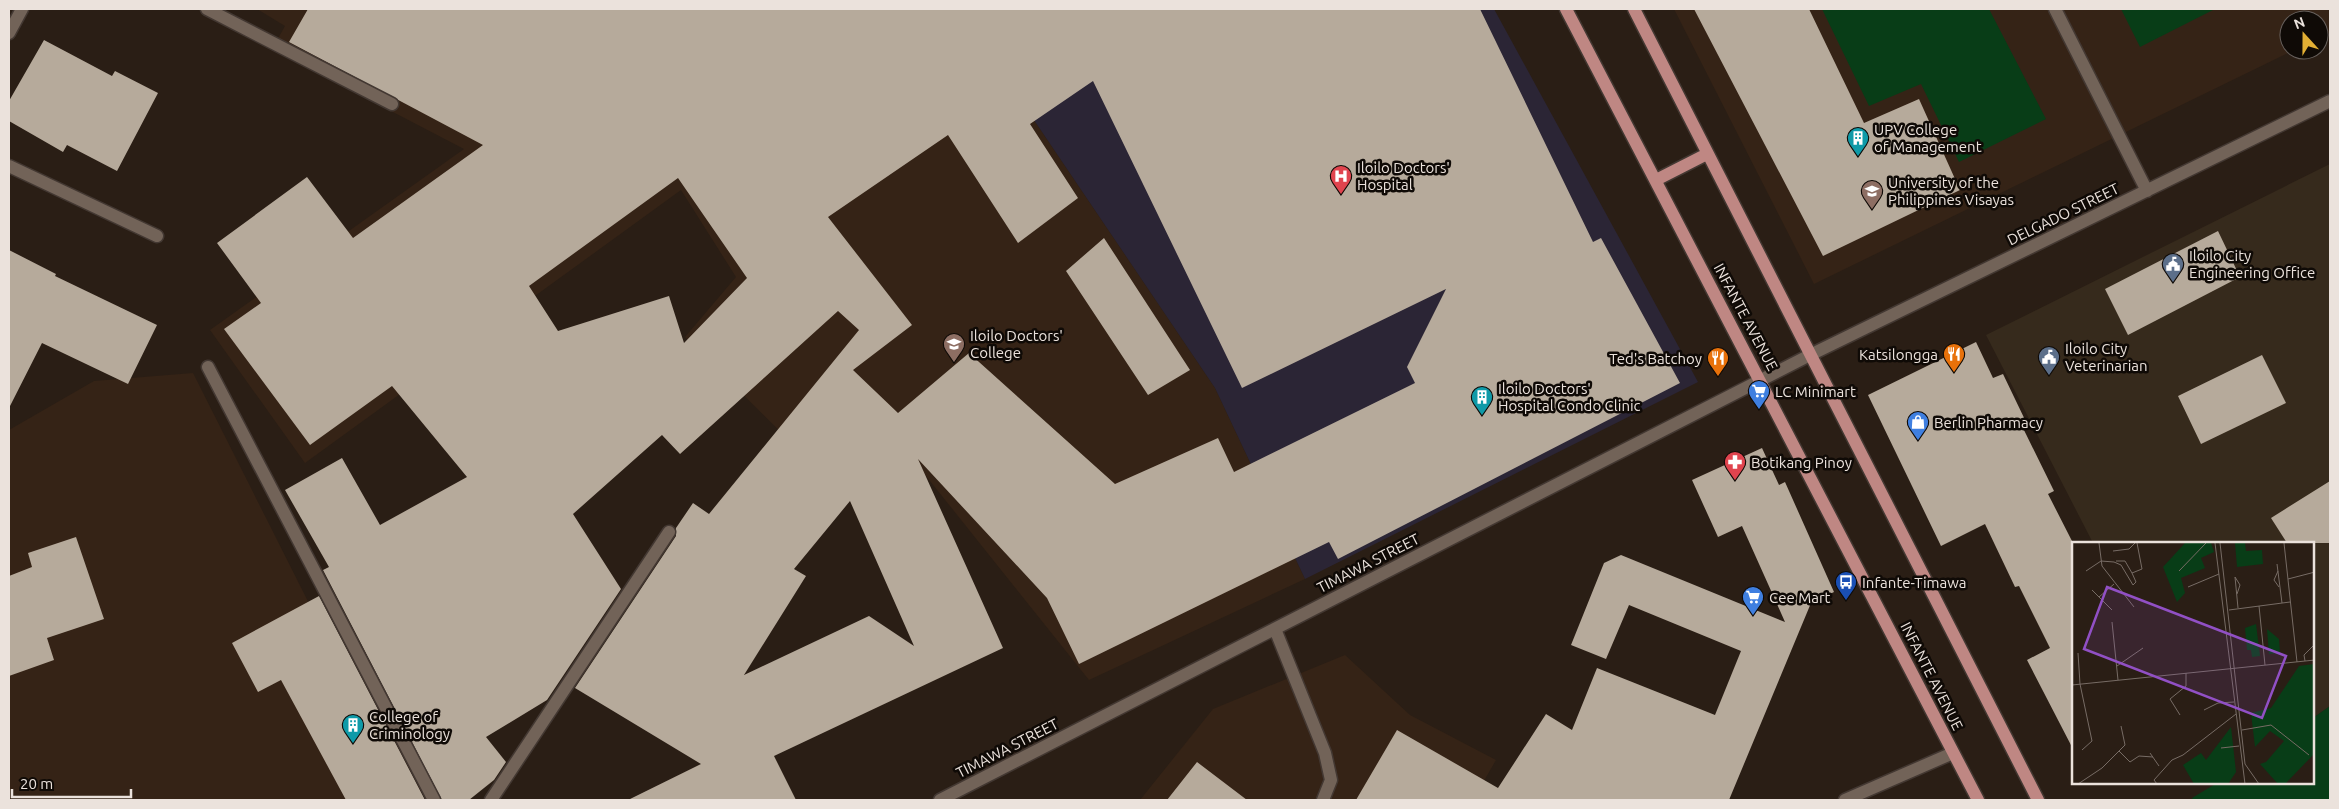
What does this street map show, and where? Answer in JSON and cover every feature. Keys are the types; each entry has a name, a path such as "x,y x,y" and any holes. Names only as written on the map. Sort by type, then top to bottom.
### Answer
{"main road":[{"name":"INFANTE AVENUE","path":"1566,9 1762,381 1978,800"},
{"path":"1634,9 2038,800"},
{"path":"1656,180 1707,154"}],"street":[{"path":"9,32 22,9"},
{"path":"207,9 392,104"},
{"path":"2055,9 2147,191"},
{"name":"DELGADO STREET","path":"1810,355 2330,101"},
{"path":"9,166 157,236"},
{"name":"TIMAWA STREET","path":"940,800 1810,355"},
{"path":"208,367 434,800"},
{"path":"491,800 670,532"},
{"path":"1275,629 1325,752 1331,780 1323,800"},
{"path":"1846,800 1953,753"}],"shaded area":[{"name":"Iloilo Doctors' College","path":"257,9 959,9 1215,388 1305,579 1089,680 910,456 859,510 685,337 736,277 681,190 305,463 210,330 464,149 272,49 285,26"},
{"name":"Iloilo Doctors' Hospital","path":"959,9 1494,9 1698,382 1305,579 1215,388"},
{"name":"University of the Philippines Visayas","path":"1674,9 2330,9 2329,33 2329,10 2279,10 2279,57 1814,284"},
{"path":"2330,164 2330,706 2314,717 2314,542 2092,542 1986,335"},
{"path":"193,373 408,800 9,800 9,430 94,381"},
{"path":"1345,655 1410,715 1496,760 1473,800 1140,800 1213,709"}],"green space":[{"path":"1822,9 1989,9 2046,119 1959,162 1921,84 1869,106"},
{"path":"2121,9 2215,9 2140,47"},
{"path":"2330,706 2330,800 2193,800 2192,798 2215,784 2314,784 2314,717"}],"building":[{"path":"308,9 1480,9 1593,242 1601,238 1680,383 1338,559 1329,542 1079,664 1047,598 918,459 1003,648 774,756 796,800 628,800 701,764 575,688 676,536 676,528 693,503 709,514 859,330 838,311 680,454 662,435 573,514 621,589 547,700 486,737 506,762 494,780 469,800 442,800 323,570 329,567 285,490 342,458 380,525 467,477 392,386 310,445 224,329 261,303 217,243 307,177 353,238 483,145 289,42","holes":["1093,81 1242,388 1446,289 1407,367 1415,383 1234,472 1218,438 1115,484 969,353 898,413 853,370 912,325 828,217 948,135 1018,243 1078,198 1030,124","678,178 747,278 684,343 669,296 558,331 529,286","850,501 914,646 869,616 744,675 806,576 794,569"]},
{"name":"UPV College of Management","path":"1694,9 1809,9 1864,123 1919,99 1960,190 1823,256"},
{"path":"44,40 112,76 115,71 158,93 117,171 67,145 63,152 9,121 9,101"},
{"name":"Iloilo City Engineering Office","path":"2218,231 2240,277 2128,335 2105,289"},
{"path":"1104,238 1190,370 1148,395 1066,271"},
{"path":"9,250 56,274 55,276 157,325 128,384 42,343 9,408"},
{"path":"1976,342 1993,378 2003,374 2027,424 2022,426 2054,491 2048,494 2072,542 2072,747 2027,660 2050,648 2019,586 2015,587 1985,524 1941,546 1868,395"},
{"path":"2262,355 2286,403 2201,444 2178,396"},
{"path":"1762,448 1779,485 1785,482 1834,592 1811,603 1729,800 1356,800 1397,730 1498,788 1546,714 1572,730 1597,668 1715,715 1741,651 1629,605 1606,659 1571,645 1604,563 1621,555 1785,622 1742,526 1718,537 1692,480"},
{"path":"2330,481 2330,543 2286,542 2271,518"},
{"path":"76,537 104,619 47,638 54,660 9,676 9,576 32,567 28,553"},
{"path":"319,596 425,800 346,800 281,680 258,692 232,643"},
{"path":"1197,762 1247,800 1167,800"}],"place":[{"name":"UPV College of Management","path":"1858,157"},
{"name":"Iloilo Doctors' Hospital","path":"1341,195"},
{"name":"University of the Philippines Visayas","path":"1872,210"},
{"name":"Iloilo City Engineering Office","path":"2173,283"},
{"name":"Iloilo Doctors' College","path":"954,363"},
{"name":"Katsilongga","path":"1954,373"},
{"name":"Iloilo City Veterinarian","path":"2049,376"},
{"name":"Ted's Batchoy","path":"1718,377"},
{"name":"LC Minimart","path":"1759,410"},
{"name":"Iloilo Doctors' Hospital Condo Clinic","path":"1482,416"},
{"name":"Berlin Pharmacy","path":"1918,441"},
{"name":"Botikang Pinoy","path":"1735,481"},
{"name":"Infante-Timawa","path":"1846,601"},
{"name":"Cee Mart","path":"1753,616"},
{"name":"College of Criminology","path":"353,744"}]}
